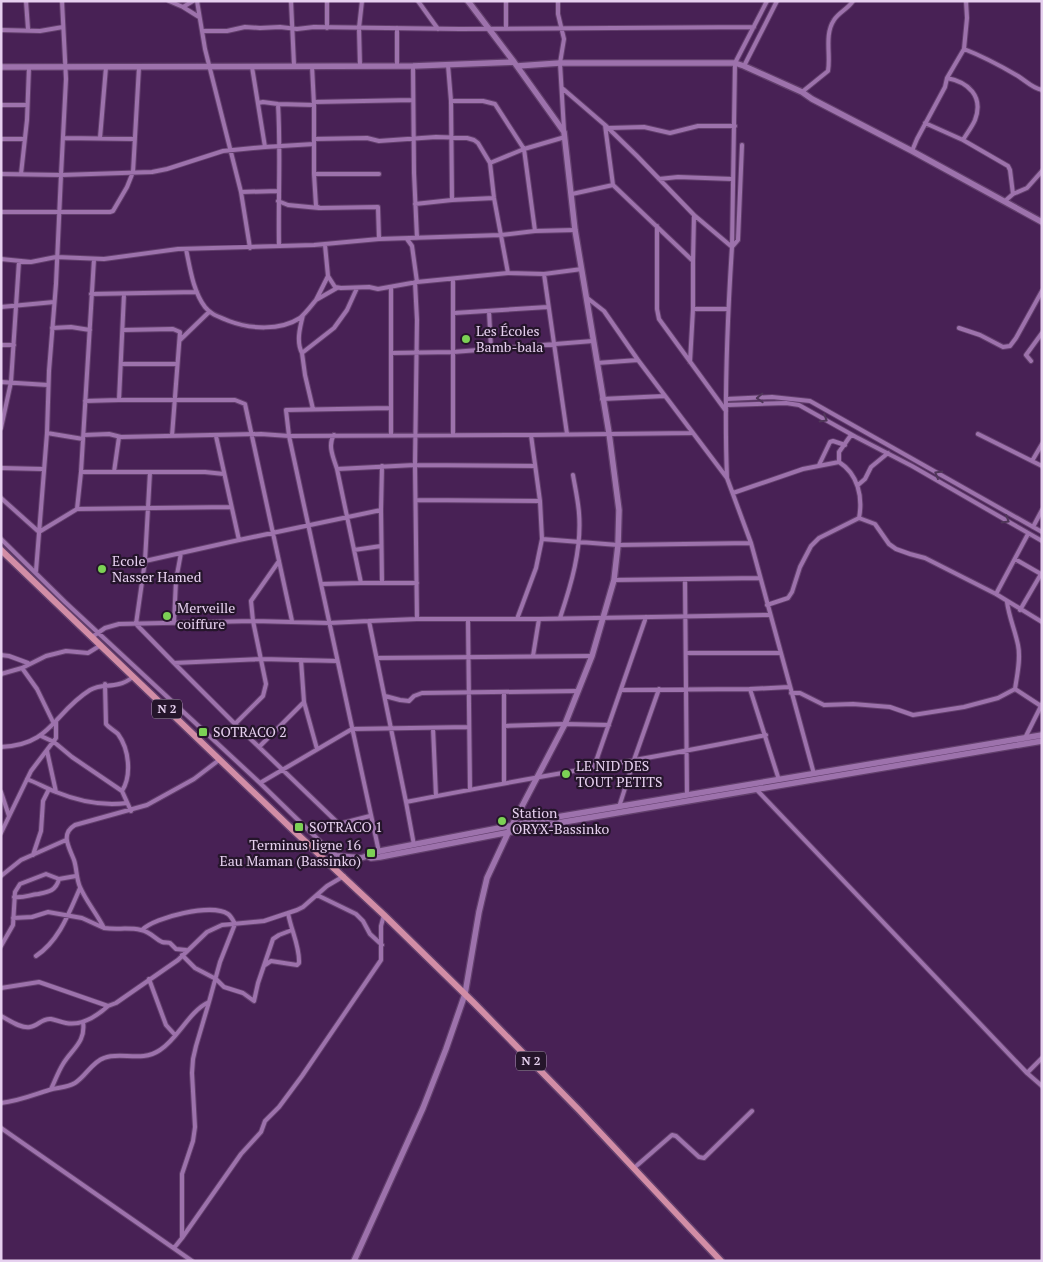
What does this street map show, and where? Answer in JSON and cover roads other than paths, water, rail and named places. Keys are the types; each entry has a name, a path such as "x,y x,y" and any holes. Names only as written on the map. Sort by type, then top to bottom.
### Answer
{"main road":[{"name":"N 2","path":"1,550 95,635 100,645 344,876 465,994 634,1168 720,1261"}],"street":[{"path":"26,1 28,29"},
{"path":"36,571 42,469 47,432 48,385 63,138 66,67 62,1"},
{"path":"169,1 199,17"},
{"path":"183,7 193,1"},
{"path":"197,1 210,67 240,192 250,248"},
{"path":"291,1 294,65"},
{"path":"327,1 327,28"},
{"path":"360,66 359,28 362,1"},
{"path":"418,1 438,29"},
{"path":"468,1 516,64 564,134"},
{"path":"506,1 506,28"},
{"path":"354,1261 423,1108 446,1049 465,994 473,944 488,878 509,830 565,724 592,656 614,580 619,510 609,433 576,230 564,134 560,63 564,45 563,28 558,14 558,1"},
{"path":"727,478 726,405 728,309 732,247 735,63 767,1"},
{"path":"744,66 777,1"},
{"path":"802,92 828,71 831,25 837,16 850,6 853,1"},
{"path":"912,151 945,87 947,78 964,49 967,18 966,1"},
{"path":"1,30 28,29 40,31 63,27"},
{"path":"202,31 227,31 245,27 293,29 754,27"},
{"path":"360,37 370,28"},
{"path":"397,28 397,66"},
{"path":"964,49 992,62 1020,77 1037,89 1042,90"},
{"path":"1,67 735,63 802,92 1042,222"},
{"path":"448,65 451,101 452,200"},
{"path":"312,66 314,174 316,206 319,208"},
{"path":"413,66 417,238"},
{"path":"21,174 29,67"},
{"path":"100,138 106,67"},
{"path":"1,212 112,212 133,172 139,67"},
{"path":"252,67 266,147"},
{"path":"947,78 957,80 973,90 976,102 976,117 963,140"},
{"path":"562,88 606,126 694,215 732,247"},
{"path":"258,103 413,100"},
{"path":"451,101 483,101 495,104 524,149 535,231"},
{"path":"278,104 279,246"},
{"path":"1,105 27,105"},
{"path":"926,123 963,140 1008,166 1013,194"},
{"path":"606,126 644,127 670,133 698,126 734,126"},
{"path":"606,126 613,185 693,262"},
{"path":"490,163 564,134"},
{"path":"63,138 135,139"},
{"path":"314,139 367,138 378,141 467,138 474,140 490,163 494,198 508,274"},
{"path":"1,139 24,140"},
{"path":"1,174 61,175 160,171 230,150 314,144"},
{"path":"732,247 738,240 742,145"},
{"path":"1005,201 1013,194 1027,188 1042,171"},
{"path":"314,174 379,174"},
{"path":"659,179 678,177 732,179"},
{"path":"572,194 613,185"},
{"path":"240,192 278,191"},
{"path":"415,204 494,198"},
{"path":"278,201 288,206 319,208 378,207 379,239"},
{"path":"690,362 693,309 694,215"},
{"path":"657,226 657,313 659,319 726,411"},
{"path":"1,259 31,262 56,257 114,259 169,250 325,245 379,239 501,235 535,231 576,230"},
{"path":"407,239 412,246 416,282 415,465 417,619"},
{"path":"325,245 328,276 336,288"},
{"path":"186,249 197,292 209,312 238,324 259,328 288,323 303,315 316,300 328,276"},
{"path":"77,509 84,437 94,259"},
{"path":"1,428 11,382 18,261"},
{"path":"316,300 336,288 369,287 378,289 416,282 582,270"},
{"path":"544,274 567,434"},
{"path":"452,434 453,279"},
{"path":"390,287 391,435"},
{"path":"302,353 334,328 347,310 357,288"},
{"path":"959,328 980,334 1003,347 1010,346 1042,291"},
{"path":"91,294 197,292"},
{"path":"119,400 124,294"},
{"path":"586,297 604,312 727,478 751,543 769,615 814,774"},
{"path":"1,307 54,302"},
{"path":"454,313 548,307"},
{"path":"693,309 728,309"},
{"path":"489,311 491,349"},
{"path":"180,340 209,312"},
{"path":"303,315 299,342 313,409"},
{"path":"52,328 71,327 90,330"},
{"path":"123,330 176,329 180,332 176,364 176,400 172,436"},
{"path":"1031,361 1026,355 1042,333"},
{"path":"391,354 453,352 593,341"},
{"path":"1,345 14,345"},
{"path":"597,363 638,360"},
{"path":"121,364 176,364"},
{"path":"1,382 48,385"},
{"path":"602,399 665,396"},
{"path":"727,399 772,397 810,401 1042,532"},
{"path":"86,401 176,400 243,402 247,407 251,435 292,622"},
{"path":"726,405 786,403 798,405 957,491 1042,541"},
{"path":"379,852 289,436 286,410 390,408"},
{"path":"47,432 84,437 109,434 119,437 692,433"},
{"path":"978,434 1042,466"},
{"path":"334,435 331,444 361,583"},
{"path":"517,619 536,568 542,539 540,501 531,435"},
{"path":"839,462 839,452 851,435"},
{"path":"216,436 238,540"},
{"path":"114,472 119,437"},
{"path":"819,465 830,442 834,441 845,444"},
{"path":"1032,461 1042,444"},
{"path":"858,485 865,479 871,467 888,453"},
{"path":"733,493 803,469 839,462 846,467 858,485 860,500 859,518"},
{"path":"337,469 415,465 535,466"},
{"path":"382,466 382,583"},
{"path":"1,468 42,469"},
{"path":"81,472 224,474"},
{"path":"136,624 146,561 150,472"},
{"path":"560,618 568,593 578,541 579,514 574,475"},
{"path":"1,498 39,532"},
{"path":"416,500 540,501"},
{"path":"39,532 77,509 231,507"},
{"path":"146,561 381,510"},
{"path":"1033,527 1042,510"},
{"path":"767,605 788,598 792,592 800,567 811,546 819,538 859,518 874,524 889,544 896,549 925,558 996,594 1042,622"},
{"path":"996,594 1028,534"},
{"path":"1,539 36,571 95,635 260,783 334,854 372,858 619,807 755,788 814,774 1025,741 1042,741"},
{"path":"542,539 618,545 751,543"},
{"path":"354,550 381,546"},
{"path":"174,623 176,580 181,553"},
{"path":"1015,560 1041,574 1020,610"},
{"path":"235,724 265,692 266,684 262,659 253,621 252,598 279,561"},
{"path":"614,580 760,578"},
{"path":"685,580 687,796"},
{"path":"322,584 417,583"},
{"path":"1007,602 1019,655 1015,689"},
{"path":"95,635 112,625 136,624 769,615"},
{"path":"594,767 646,617"},
{"path":"468,619 470,790"},
{"path":"533,656 538,619"},
{"path":"369,621 378,658 414,845"},
{"path":"136,624 235,724 339,824"},
{"path":"1,674 22,668 46,656 66,651 88,653 100,645"},
{"path":"686,653 781,653"},
{"path":"1,655 9,656 28,664"},
{"path":"378,658 592,656"},
{"path":"174,663 262,659 337,661"},
{"path":"301,660 304,702 317,749"},
{"path":"1,833 27,779 54,742 57,732 55,723 37,689 22,668"},
{"path":"1,747 23,744 41,736 79,698 96,687 105,684 121,684 134,677"},
{"path":"105,684 106,724 118,735 123,743 127,760 126,785 122,791"},
{"path":"621,690 750,689 789,686"},
{"path":"619,807 659,689"},
{"path":"750,689 780,781"},
{"path":"791,692 800,693 824,705 853,704 890,707 913,715 964,707 998,698 1015,689"},
{"path":"1015,689 1041,705 1025,741"},
{"path":"385,696 408,701 422,693 578,691"},
{"path":"504,692 504,784"},
{"path":"260,746 304,702"},
{"path":"504,726 609,725"},
{"path":"260,783 352,729 469,727"},
{"path":"433,728 436,796"},
{"path":"406,802 766,735"},
{"path":"41,736 54,742 72,757 122,791 131,811"},
{"path":"334,867 365,857 370,853 556,823 1025,741 1042,736"},
{"path":"47,751 56,792"},
{"path":"104,928 80,888 75,864 66,840 68,831 75,825 131,811 165,796 194,779 220,759"},
{"path":"27,779 56,792 100,803 127,803"},
{"path":"755,788 1027,1073 1042,1086"},
{"path":"33,855 40,832 43,801 49,789"},
{"path":"1,792 9,818"},
{"path":"309,831 370,816"},
{"path":"1,818 9,818"},
{"path":"1,876 21,860 66,840"},
{"path":"1,946 13,925 14,897 20,884 46,874 58,879 76,876"},
{"path":"1,1016 27,1028 42,1020 50,1019 67,1023 83,1022 116,1003 165,969 212,929 222,924 264,921 303,907 327,886 344,876"},
{"path":"14,897 26,897 47,892 56,886 58,879"},
{"path":"36,956 46,949 57,936 80,888"},
{"path":"317,895 356,914 363,921 370,934 382,945"},
{"path":"142,930 168,916 205,911 226,913 235,924"},
{"path":"13,918 32,917 48,912 82,918 104,928 142,930 162,942 170,943 176,949 186,950"},
{"path":"265,965 271,961 299,964 299,951 288,913"},
{"path":"174,1248 241,1154 261,1132 265,1122 279,1107 328,1040 381,960 381,926 384,915"},
{"path":"182,1238 182,1174 193,1141 192,1073 196,1046 220,962 235,924"},
{"path":"182,955 195,968 216,979 224,987 243,993 254,1001 258,983 275,938 292,930"},
{"path":"148,979 166,1025 175,1035"},
{"path":"1,988 39,982 108,1006"},
{"path":"1,1103 28,1098 51,1089 67,1087 75,1083 102,1058 111,1056 138,1057 153,1054 167,1044 199,1009 209,1002"},
{"path":"51,1089 64,1061 80,1043 84,1030 83,1022"},
{"path":"1027,1073 1042,1058"},
{"path":"634,1168 672,1135 676,1136 699,1158 704,1158 752,1111"},
{"path":"1,1128 192,1261"}],"place":[{"name":"Les Écoles Bamb-bala","path":"466,339"},
{"name":"Ecole Nasser Hamed","path":"102,569"},
{"name":"Merveille coiffure","path":"167,616"},
{"name":"SOTRACO 2","path":"203,732"},
{"name":"LE NID DES TOUT PETITS","path":"566,774"},
{"name":"Station ORYX-Bassinko","path":"502,821"},
{"name":"SOTRACO 1","path":"299,827"},
{"name":"Terminus ligne 16 Eau Maman (Bassinko)","path":"371,853"}]}
